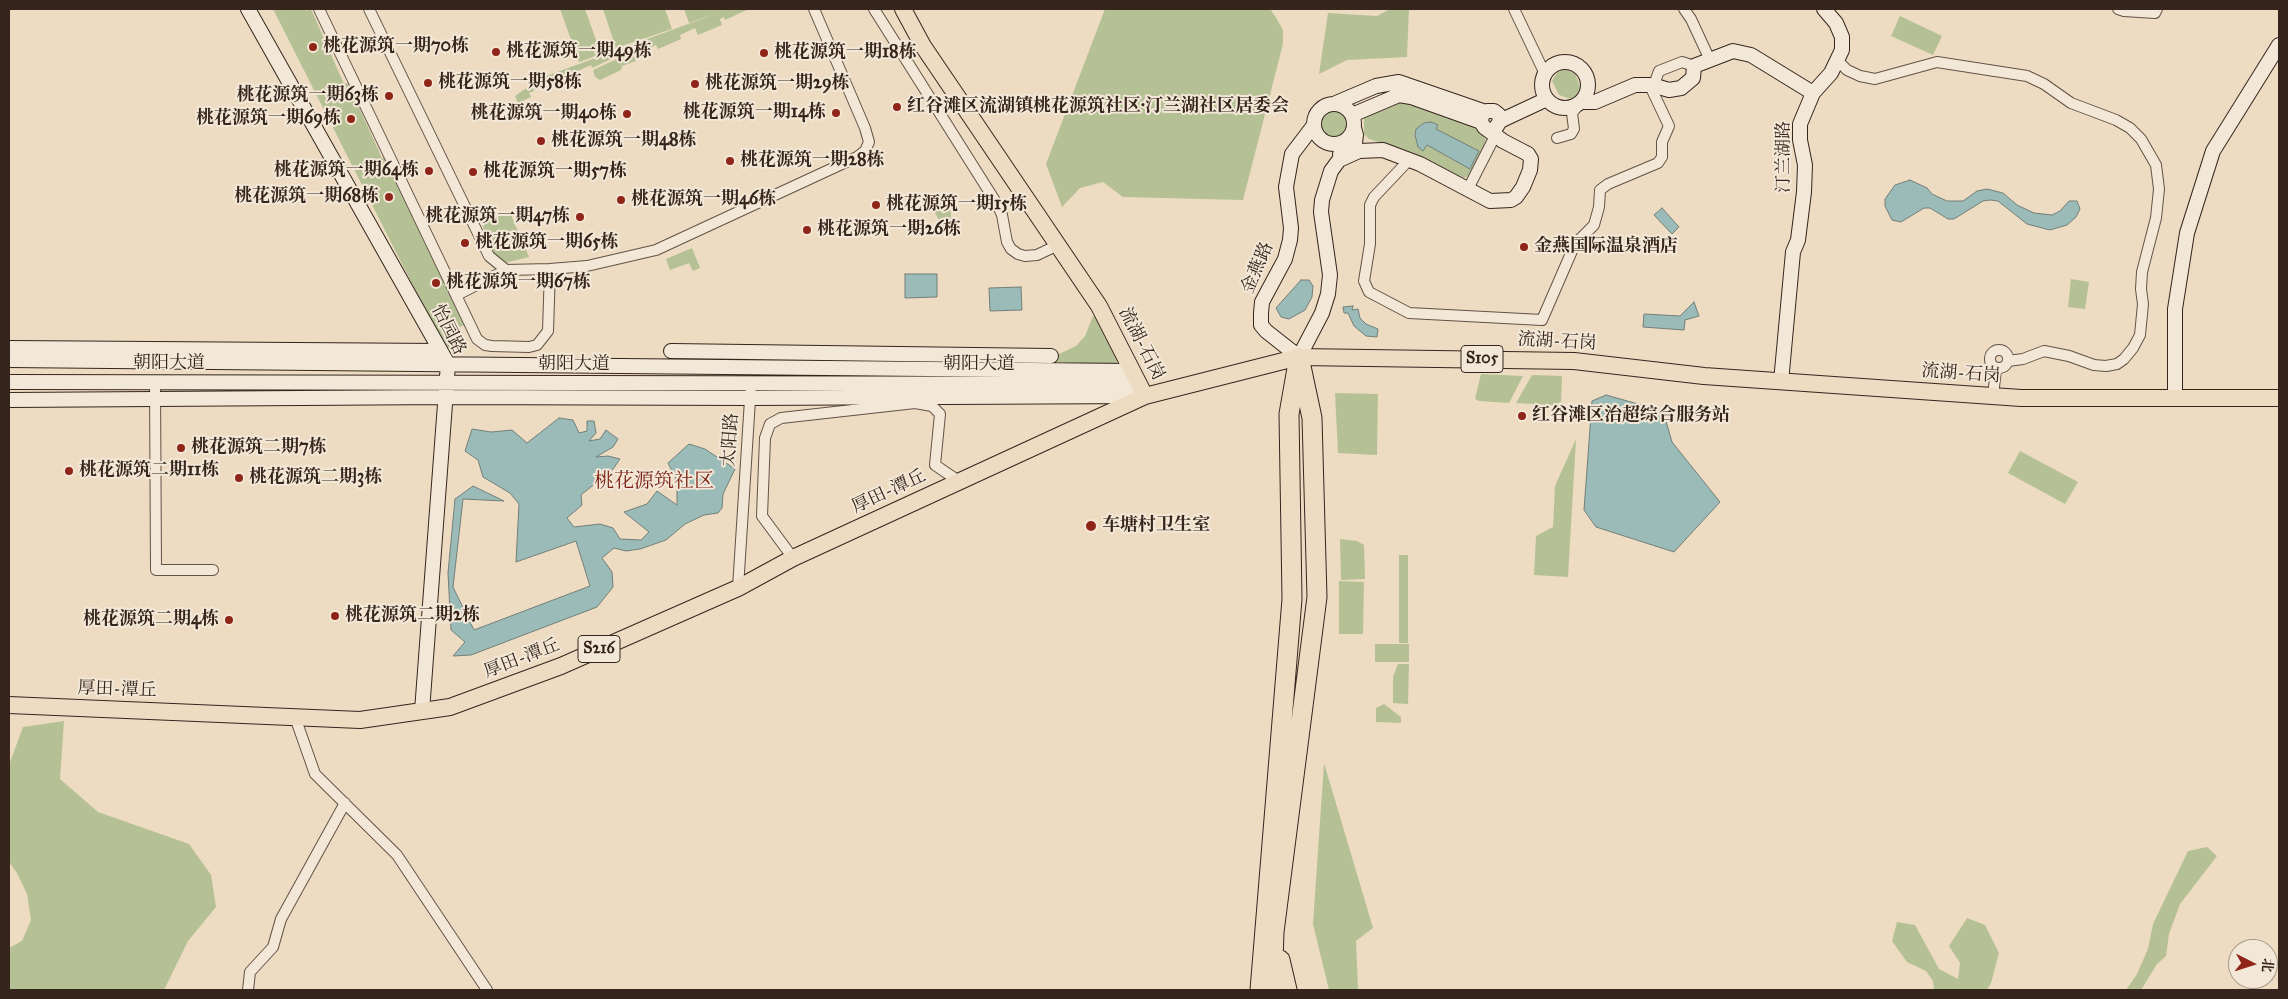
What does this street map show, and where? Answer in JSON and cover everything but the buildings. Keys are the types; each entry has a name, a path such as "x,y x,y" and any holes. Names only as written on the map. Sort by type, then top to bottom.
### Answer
{"highway":[{"path":"1272,990 1274,932 1316,597 1312,418 1299,356"},
{"path":"1260,990 1292,599 1289,414 1299,356"},
{"path":"1274,932 1287,990"}],"main road":[{"name":"流湖-石岗","path":"903,9 923,46 1099,306 1139,384 1299,356 1574,361 1704,376 2021,398 2279,398"},
{"name":"厚田-潭丘","path":"9,706 360,720 450,707 562,666 738,588 793,558 960,482 1139,384"}],"street":[{"name":"怡园路","path":"248,9 448,364 422,711"},
{"path":"319,9 477,339 484,345 530,347 537,345 548,331 550,269"},
{"path":"369,9 489,256 506,270"},
{"path":"457,294 506,270 587,266 656,250 857,158 865,151 870,142 814,9"},
{"path":"874,9 997,204 1002,215 1007,242 1011,249 1025,256 1037,254 1058,244"},
{"path":"1514,9 1545,74"},
{"path":"1684,9 1691,19 1710,60"},
{"name":"汀兰湖路","path":"1781,382 1793,252 1798,240 1804,192 1805,164 1800,140 1800,124 1813,93 1832,73 1842,50 1842,36 1836,23 1824,9"},
{"path":"2118,9 2155,13 2157,9"},
{"path":"2175,398 2175,309 2187,233 2213,151 2279,45"},
{"path":"1409,160 1374,197 1370,205 1370,244 1364,274 1365,288 1369,292 1409,313 1542,320 1575,244 1594,225 1599,207 1600,190 1608,184 1658,164 1662,157 1662,142 1669,126 1664,113 1654,97 1652,85 1659,71 1664,67 1682,62 1694,66 1733,52 1742,52 1751,55 1813,93"},
{"path":"1838,61 1846,70 1860,76 1875,79 1937,62 2027,76 2044,84 2071,103 2116,120 2130,128 2141,139 2156,166 2159,189 2156,218 2142,272 2141,289 2143,304 2140,335 2133,348 2117,364 2106,366 2094,365 2069,356 2044,351 2022,360 2008,361 2002,368 1996,368 1990,362 1990,356 1994,351 2000,350 2005,352 2008,361"},
{"path":"1557,138 1571,134 1574,129 1572,113 1581,102 1585,96 1587,80 1579,67 1564,62 1550,68 1545,74 1543,81 1546,97 1552,104 1567,108 1581,102 1594,102 1635,84 1652,85 1669,90 1681,88 1693,78 1694,66"},
{"name":"金燕路","path":"1299,356 1270,328 1266,312 1286,269 1296,238 1298,221 1293,182 1299,153 1315,129 1318,112 1329,104 1336,104 1348,109 1362,143 1409,160 1490,201 1501,202 1516,197 1523,187 1530,170 1531,159 1528,154 1495,127 1400,82 1376,86 1336,104"},
{"name":"金燕路","path":"1315,129 1323,141 1336,144 1348,139 1354,126 1399,95 1411,97 1495,127"},
{"path":"1469,190 1495,127 1546,97"},
{"name":"金燕路","path":"1299,356 1322,299 1325,272 1317,212 1321,174 1334,159 1355,143 1354,126"},
{"name":"金燕路","path":"1299,356 1322,313 1328,294 1330,276 1321,212 1325,185 1338,160 1359,151 1383,150"},
{"path":"9,348 440,351"},
{"path":"670,351 1051,356"},
{"name":"朝阳大道","path":"9,360 448,364 1139,384"},
{"path":"1993,396 1996,368"},
{"name":"朝阳大道","path":"9,382 155,383 446,390 750,384 1139,384"},
{"path":"155,383 156,570 213,570"},
{"name":"太阳路","path":"738,588 750,384"},
{"path":"847,384 861,410"},
{"path":"9,400 155,399 446,390 750,398 854,397 1139,384"},
{"path":"793,558 762,516 765,438 770,424 781,418 915,404 932,406 940,414 935,465 960,482"},
{"path":"296,717 315,774 397,856 486,990"},
{"path":"248,990 250,972 273,947 281,918 345,803"}],"green space":[{"path":"273,9 304,9 306,11 311,9 344,84 348,83 382,158 385,157 467,324 450,331 459,351 446,351"},
{"path":"560,9 585,9 601,54 579,62"},
{"path":"603,9 665,9 672,29 616,48"},
{"path":"684,9 749,9 725,20 724,17 720,19 722,25 698,35 695,28 680,35 681,39 658,49 656,45 637,52 635,48 592,68 591,65 569,75 571,82 562,86 558,80 529,93 531,97 518,103 515,96 541,78 721,12 689,23"},
{"path":"1105,9 1270,9 1283,30 1283,44 1243,200 1123,197 1103,182 1080,188 1062,207 1046,164"},
{"path":"1390,9 1409,9 1407,57 1347,60 1319,74 1328,13 1377,16"},
{"path":"1900,16 1942,36 1933,55 1891,36"},
{"path":"632,52 636,61 622,66 621,70 600,80 595,77 593,70 617,59 624,58 624,55"},
{"path":"1572,66 1583,94 1571,99 1559,95 1552,81 1558,71"},
{"path":"1399,100 1412,102 1477,129 1484,136 1487,144 1469,176 1464,178 1406,151 1369,139 1364,134 1364,114"},
{"path":"1335,107 1347,112 1352,124 1347,136 1335,141 1323,136 1318,124 1323,112"},
{"path":"942,194 951,213 951,230 944,230 929,201"},
{"path":"504,214 511,215 529,257 505,263 496,256 490,246 483,227 485,222"},
{"path":"692,248 700,268 693,271 689,263 670,270 666,259"},
{"path":"2071,279 2089,282 2085,309 2068,307"},
{"path":"1093,316 1098,318 1118,354 1116,366 1057,366 1057,355 1076,346 1085,336"},
{"path":"1481,374 1523,376 1509,403 1479,401 1475,399"},
{"path":"1532,375 1562,376 1561,402 1553,405 1516,403"},
{"path":"1335,393 1378,394 1377,455 1338,453"},
{"path":"1576,439 1568,577 1534,575 1536,536 1553,527 1555,486"},
{"path":"2020,451 2078,482 2065,504 2008,473"},
{"path":"1340,539 1357,541 1364,545 1365,579 1341,580"},
{"path":"1399,555 1408,555 1408,643 1399,643"},
{"path":"1339,581 1364,582 1363,634 1339,634"},
{"path":"1375,644 1409,644 1409,662 1375,662"},
{"path":"1398,664 1409,664 1408,704 1393,703 1393,677"},
{"path":"1384,704 1401,717 1401,723 1376,722 1376,708"},
{"path":"64,721 60,779 98,812 189,844 211,875 216,907 188,941 164,990 9,990 9,948 22,941 31,920 27,894 17,873 9,862 9,765 23,727"},
{"path":"1324,763 1373,928 1356,941 1358,990 1329,990 1313,924"},
{"path":"2207,847 2217,856 2180,904 2169,934 2166,956 2157,964 2141,990 2126,990 2137,974 2148,949 2153,924 2188,851"},
{"path":"1967,918 1985,925 1999,953 1991,983 1987,990 1934,990 1933,981 1926,971 1907,962 1892,941 1897,922 1915,925 1939,969 1958,979 1960,963 1949,946"}],"water":[{"path":"1431,122 1438,125 1436,129 1479,151 1470,169 1427,145 1423,151 1418,147 1415,135 1416,129 1424,123"},
{"path":"1910,180 1947,201 1963,201 1977,191 1987,189 2003,193 2017,205 2034,213 2052,215 2060,211 2069,201 2077,201 2080,209 2076,217 2067,225 2050,230 2027,224 1998,201 1990,200 1983,201 1954,219 1948,219 1930,208 1924,208 1901,222 1892,220 1885,206 1885,199 1895,185"},
{"path":"1662,208 1679,227 1672,234 1654,215"},
{"path":"905,274 937,274 937,297 905,298"},
{"path":"1301,280 1309,280 1313,286 1312,297 1305,310 1289,319 1281,317 1276,308"},
{"path":"1021,287 1022,310 990,311 989,288"},
{"path":"1694,302 1699,316 1685,320 1684,330 1643,327 1644,314 1680,316"},
{"path":"1353,306 1352,310 1358,309 1360,318 1366,324 1378,329 1377,337 1366,336 1354,326 1348,313 1344,313 1343,307"},
{"path":"1606,395 1663,411 1672,442 1720,502 1674,552 1596,527 1584,510 1592,401"},
{"path":"559,418 573,420 579,433 587,431 587,421 594,421 596,433 589,441 600,439 606,430 618,439 613,447 596,457 608,456 620,459 613,469 581,495 582,505 567,518 574,527 600,524 613,528 620,539 641,540 649,532 624,512 647,504 657,491 677,505 677,481 668,463 689,444 705,449 735,469 723,494 722,508 718,513 704,515 685,524 666,540 640,549 626,551 614,548 602,558 612,572 613,587 597,607 471,655 453,656 465,642 451,630 448,573 455,499 473,486 504,501 463,499 453,587 474,630 590,586 576,541 516,562 519,504 510,493 483,477 478,460 465,451 472,429 491,432 512,430 527,443"}],"place":[{"name":"桃花源筑一期70栋","path":"313,47"},
{"name":"桃花源筑一期49栋","path":"496,52"},
{"name":"桃花源筑一期18栋","path":"764,53"},
{"name":"桃花源筑一期58栋","path":"428,83"},
{"name":"桃花源筑一期29栋","path":"695,84"},
{"name":"桃花源筑一期63栋","path":"389,96"},
{"name":"红谷滩区流湖镇桃花源筑社区·汀兰湖社区居委会","path":"897,107"},
{"name":"桃花源筑一期14栋","path":"836,113"},
{"name":"桃花源筑一期40栋","path":"627,114"},
{"name":"桃花源筑一期69栋","path":"351,119"},
{"name":"桃花源筑一期48栋","path":"541,141"},
{"name":"桃花源筑一期28栋","path":"730,161"},
{"name":"桃花源筑一期64栋","path":"429,171"},
{"name":"桃花源筑一期57栋","path":"473,172"},
{"name":"桃花源筑一期68栋","path":"389,197"},
{"name":"桃花源筑一期46栋","path":"621,200"},
{"name":"桃花源筑一期15栋","path":"876,205"},
{"name":"桃花源筑一期47栋","path":"580,217"},
{"name":"桃花源筑一期26栋","path":"807,230"},
{"name":"桃花源筑一期65栋","path":"465,243"},
{"name":"金燕国际温泉酒店","path":"1524,247"},
{"name":"桃花源筑一期67栋","path":"436,283"},
{"name":"红谷滩区治超综合服务站","path":"1522,416"},
{"name":"桃花源筑二期7栋","path":"181,448"},
{"name":"桃花源筑二期11栋","path":"69,471"},
{"name":"桃花源筑二期3栋","path":"239,478"},
{"name":"车塘村卫生室","path":"1091,526"},
{"name":"桃花源筑二期2栋","path":"335,616"},
{"name":"桃花源筑二期4栋","path":"229,620"}],"district":[{"name":"桃花源筑社区","path":"654,482"}]}
